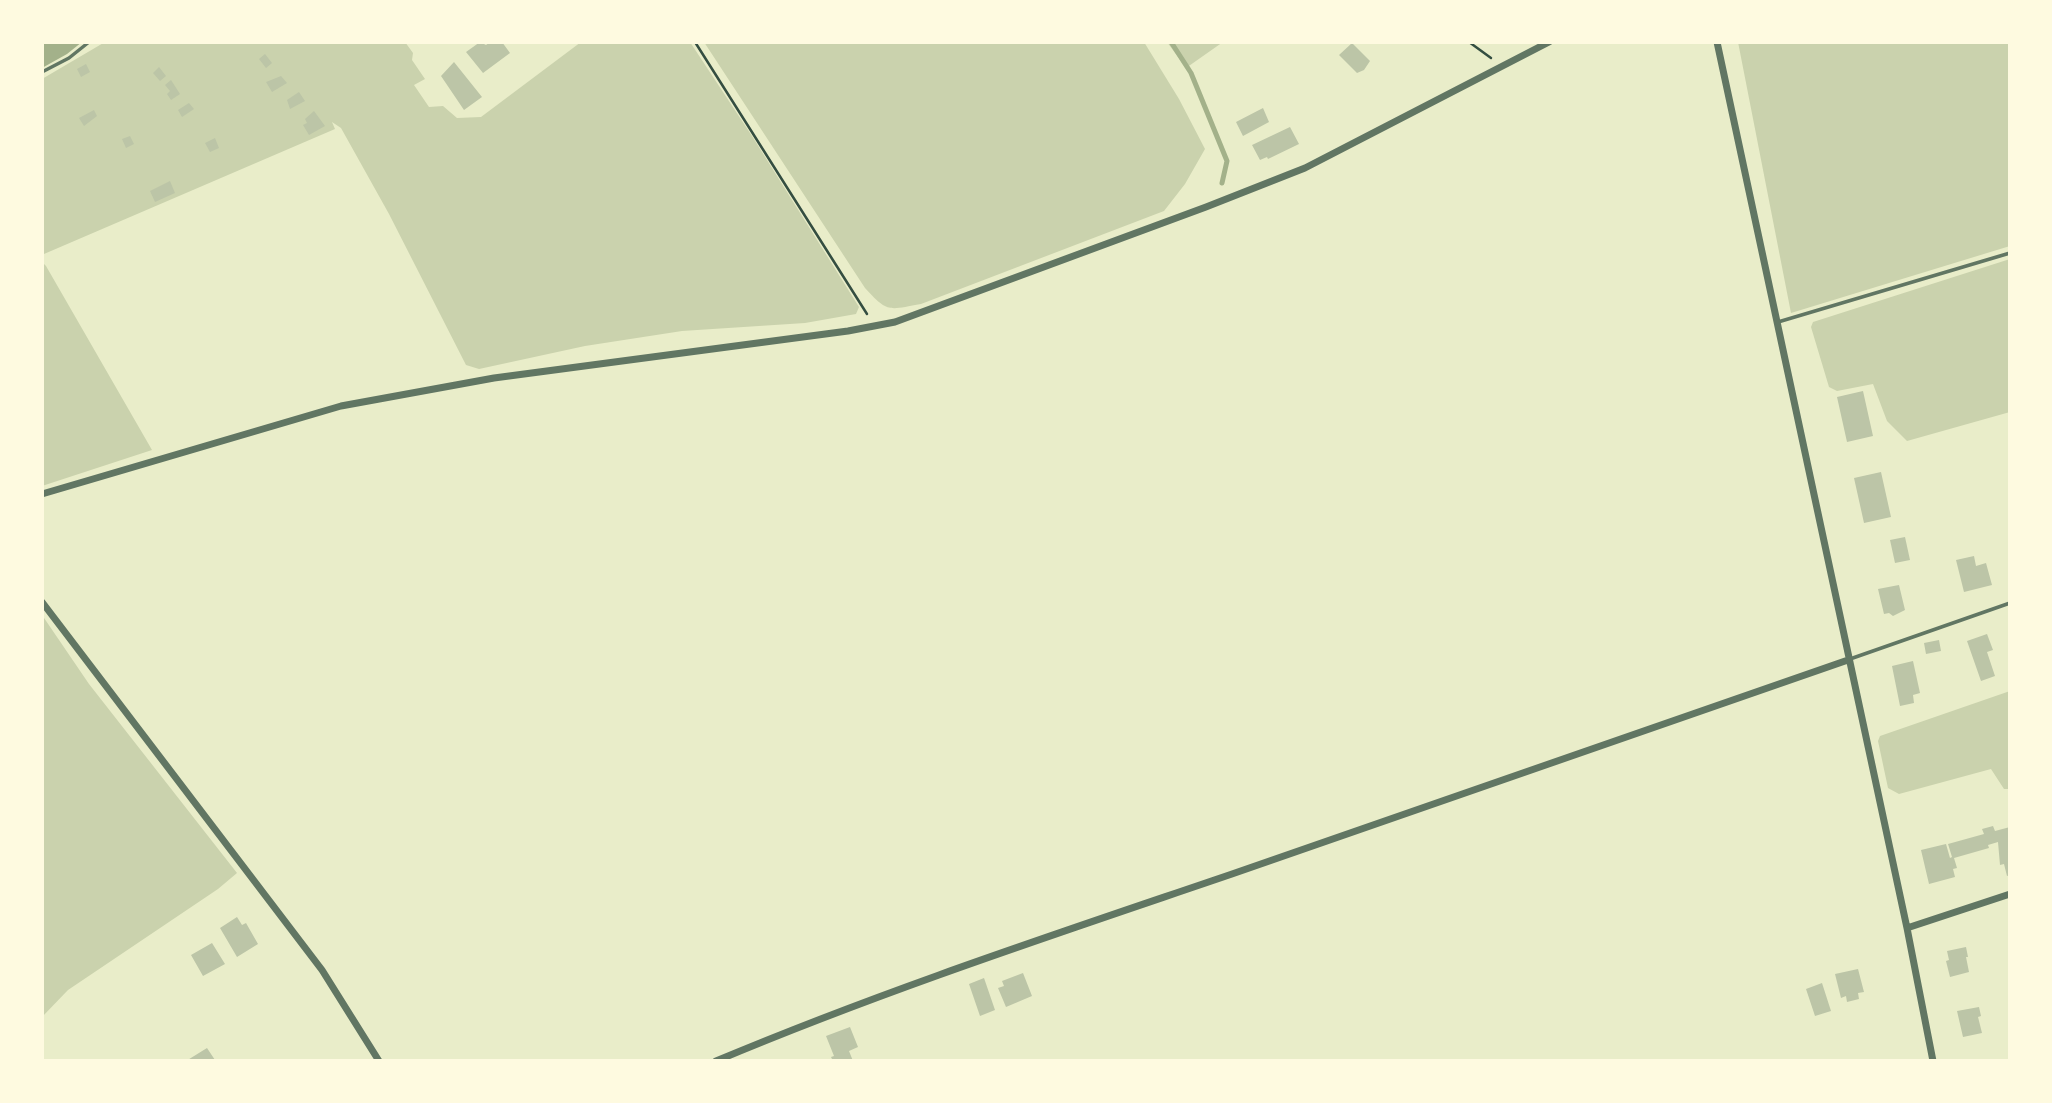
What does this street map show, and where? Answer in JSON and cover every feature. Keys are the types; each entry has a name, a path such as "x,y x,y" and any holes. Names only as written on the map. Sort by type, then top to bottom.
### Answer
{"street":[{"path":"42,494 341,406 494,378 895,322 1305,168 1549,42"},
{"path":"1717,42 1907,928 1933,1061"},
{"path":"42,601 322,970 379,1061"},
{"path":"716,1061 805,1023 1848,660"},
{"path":"1907,928 2010,894"}],"lane":[{"path":"42,72 69,58 89,42"},
{"path":"1778,322 2010,253"},
{"path":"1848,660 2010,603"}],"path":[{"path":"695,42 874,326"},
{"path":"1469,42 1502,66"}],"shaded area":[{"path":"42,42 82,42 42,68"},
{"path":"105,42 405,42 413,53 412,60 425,79 414,85 429,107 443,106 457,118 481,117 581,42 690,42 859,307 856,314 805,323 682,331 585,346 479,369 466,365 389,214 341,128 332,122 335,129 44,254 42,79"},
{"path":"704,42 1144,42 1179,99 1205,149 1185,184 1164,211 921,304 889,308 865,288"},
{"path":"1167,42 1223,42 1186,68"},
{"path":"1738,42 2010,42 2010,246 1791,313"},
{"path":"2010,259 2010,412 1907,441 1887,421 1873,384 1837,391 1829,387 1811,327 1813,322"},
{"path":"42,262 152,450 42,486"},
{"path":"42,615 89,684 237,873 218,889 68,990 42,1017"},
{"path":"2010,691 2010,789 2004,789 1991,769 1899,794 1888,788 1878,741 1880,736"}],"building":[{"path":"480,42 486,45 490,42 502,42 510,53 483,73 466,52"},
{"path":"1352,43 1370,61 1364,70 1357,73 1339,55"},
{"path":"265,54 272,63 266,68 259,59"},
{"path":"454,62 482,97 464,110 441,76"},
{"path":"86,64 90,72 81,77 77,69"},
{"path":"159,67 166,76 160,81 153,73"},
{"path":"281,76 287,83 272,92 266,82"},
{"path":"171,80 180,94 171,100 167,94 170,91 165,85"},
{"path":"299,92 305,101 290,109 287,100"},
{"path":"189,103 194,109 182,117 178,110"},
{"path":"1263,108 1269,122 1243,136 1236,122"},
{"path":"94,110 97,116 84,126 79,118"},
{"path":"314,111 325,126 309,135 303,125 307,123 305,119"},
{"path":"1290,127 1299,144 1268,159 1267,157 1260,160 1252,145"},
{"path":"130,136 134,144 126,148 122,139"},
{"path":"215,138 219,148 210,152 205,143"},
{"path":"170,181 175,193 155,202 150,191"},
{"path":"1863,391 1873,436 1847,442 1837,397"},
{"path":"1881,472 1891,517 1864,523 1854,478"},
{"path":"1905,537 1910,560 1895,563 1890,540"},
{"path":"1974,556 1976,566 1986,563 1992,585 1964,592 1956,560"},
{"path":"1899,585 1905,610 1893,616 1884,614 1878,589"},
{"path":"1987,634 1993,650 1987,652 1995,676 1981,681 1967,641"},
{"path":"1939,640 1941,651 1926,654 1924,643"},
{"path":"1913,661 1920,693 1913,695 1914,703 1900,706 1892,666"},
{"path":"1993,826 1995,831 2010,827 2010,875 2007,876 2004,864 2000,865 1998,842 1988,845 1989,848 1954,858 1957,868 1953,869 1955,877 1929,884 1921,850 1946,844 1950,858 1952,857 1948,844 1984,834 1982,829"},
{"path":"237,917 242,925 246,923 258,944 237,957 220,928"},
{"path":"212,943 225,964 203,976 191,955"},
{"path":"1966,947 1969,972 1950,977 1946,961 1949,960 1947,951"},
{"path":"1858,969 1864,992 1858,993 1859,999 1847,1002 1846,996 1841,998 1835,974"},
{"path":"1023,973 1032,996 1006,1007 998,988 1004,986 1002,981"},
{"path":"984,978 995,1010 980,1016 969,984"},
{"path":"1822,983 1831,1011 1815,1016 1806,989"},
{"path":"1979,1007 1981,1016 1978,1017 1982,1033 1963,1037 1957,1011"},
{"path":"850,1027 858,1047 849,1051 853,1061 833,1061 831,1057 834,1056 826,1036"},
{"path":"207,1048 215,1060 186,1061"}],"waterway":[{"path":"1171,42 1191,73 1227,161 1222,183"}]}
